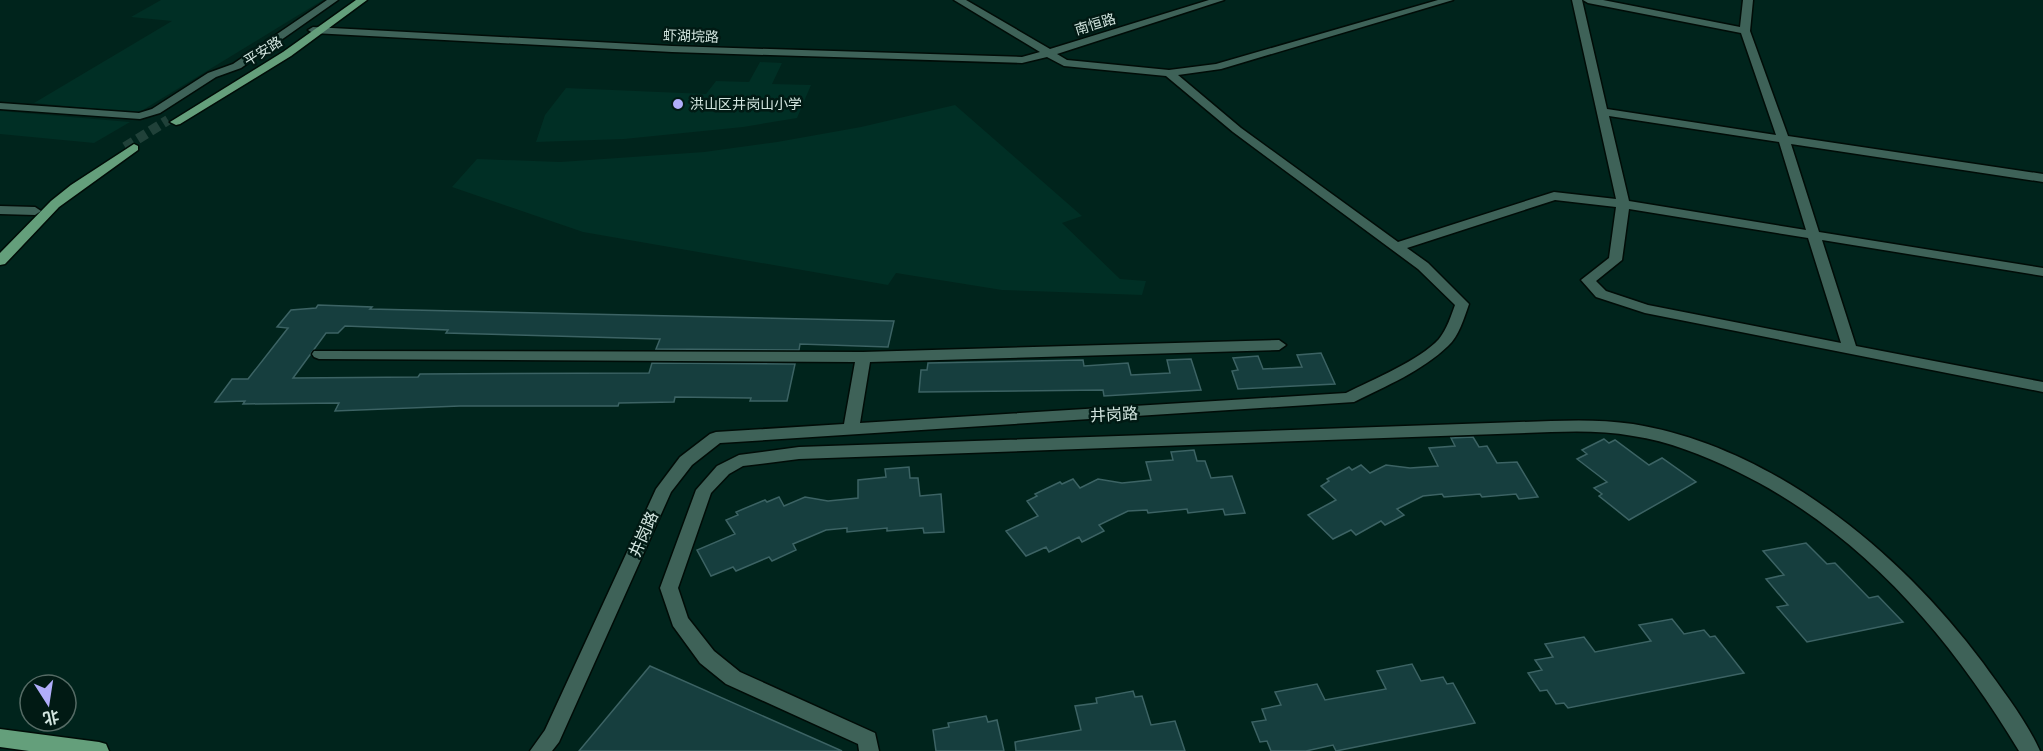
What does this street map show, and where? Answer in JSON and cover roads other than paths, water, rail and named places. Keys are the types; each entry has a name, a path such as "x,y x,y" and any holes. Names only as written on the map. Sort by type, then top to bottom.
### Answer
{"main road":[{"name":"平安路","path":"317,30 352,0"},
{"name":"平安路","path":"172,121 362,0"},
{"path":"0,248 35,211 77,178 129,147 55,204 0,261"},
{"path":"0,738 99,751"}],"street":[{"path":"0,106 140,116 156,111 212,75 237,66 333,0"},
{"path":"959,0 1064,63 1168,73 1217,67 1448,0"},
{"name":"南恒路","path":"1048,53 1219,0"},
{"path":"1576,0 1623,204 1615,260 1588,280 1601,294 1645,309 2043,387"},
{"path":"1588,0 1745,31"},
{"path":"1748,0 1745,31 1784,140 1850,349"},
{"name":"虾湖垸路","path":"317,30 672,49 1022,60 1048,53"},
{"name":"井岗路","path":"540,751 552,736 664,489 686,461 716,438 1349,399 1407,369 1444,342 1455,323 1462,304 1423,267 1237,130 1168,73"},
{"path":"1602,112 2043,178"},
{"path":"1396,247 1554,196 1579,197 2043,272"},
{"path":"0,210 35,211"},
{"path":"319,354 863,357 1279,345"},
{"path":"852,428 863,357"},
{"path":"869,751 868,739 734,678 707,657 680,621 669,588 704,490 723,470 739,462 799,453 1490,430 1572,425 1651,434 1692,446 1770,479 1843,527 1930,608 2012,719 2030,751"}],"tunnel":[{"path":"125,147 168,120"}],"place":[{"name":"洪山区井岗山小学","path":"678,104"}]}
